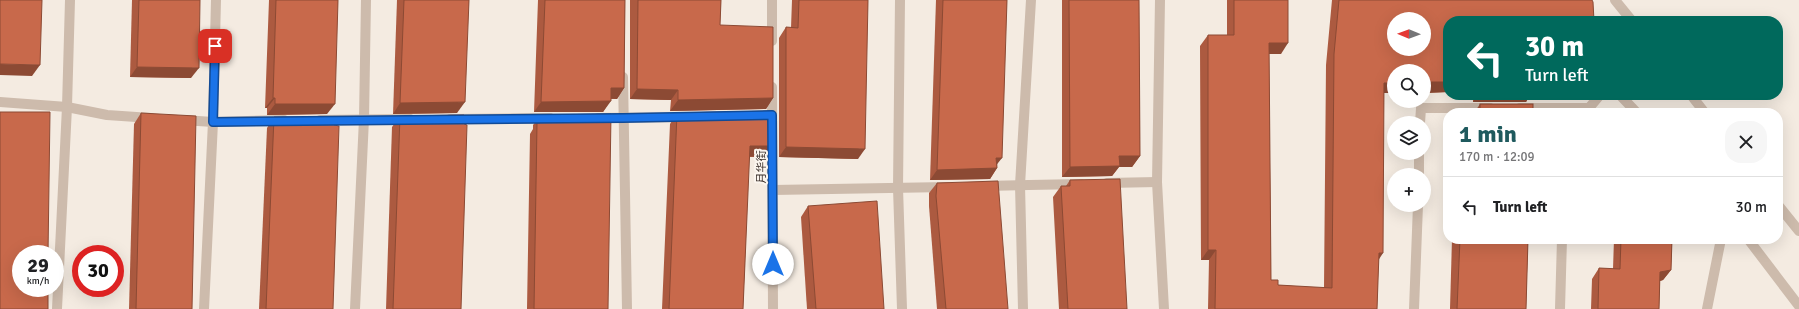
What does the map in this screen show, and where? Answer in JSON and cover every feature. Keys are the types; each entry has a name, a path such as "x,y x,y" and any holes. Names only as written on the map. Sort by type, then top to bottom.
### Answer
{"street":[{"path":"57,309 67,107 70,0"},
{"path":"204,309 213,122 216,0"},
{"path":"355,309 364,119 366,0"},
{"path":"772,0 772,54"},
{"path":"900,0 898,188 902,309"},
{"path":"1023,309 1020,185 1031,0"},
{"path":"1160,0 1157,182 1164,309"},
{"path":"1615,0 1628,16"},
{"path":"623,63 627,309"},
{"name":"月华街","path":"772,76 768,115 773,190 773,309"},
{"path":"1588,108 1595,100"},
{"path":"1625,100 1632,108"},
{"path":"1695,100 1701,108"},
{"path":"0,102 67,107 107,115 160,118"},
{"path":"1420,116 1421,108 1505,108"},
{"path":"591,118 702,116"},
{"path":"442,119 560,118"},
{"path":"175,119 213,122 297,120"},
{"path":"312,120 419,119"},
{"path":"974,186 1157,182"},
{"path":"773,190 959,186"},
{"path":"1783,211 1799,231"},
{"path":"1414,309 1418,212"},
{"path":"1560,309 1562,244"},
{"path":"1707,309 1720,244"},
{"path":"1752,244 1799,306"}],"building":[{"path":"0,0 42,0 40,65 0,64"},
{"path":"139,0 200,0 199,68 137,67"},
{"path":"276,0 338,0 335,104 275,104 275,98 273,98"},
{"path":"404,0 469,0 465,102 400,103"},
{"path":"545,0 625,0 624,88 611,88 611,101 541,102"},
{"path":"638,0 721,0 720,25 773,27 773,98 678,100 678,90 637,89"},
{"path":"799,0 868,0 865,149 786,147 786,27 798,28"},
{"path":"943,0 1007,0 1002,158 996,158 997,168 937,170"},
{"path":"1069,0 1139,0 1140,156 1119,156 1120,166 1070,167"},
{"path":"1234,0 1288,0 1288,43 1269,43 1271,280 1278,280 1278,285 1332,288 1334,54 1339,0 1592,0 1594,16 1443,16 1443,82 1431,82 1431,64 1387,64 1387,83 1384,83 1383,253 1379,253 1377,309 1215,309 1216,250 1208,250 1208,35 1234,35"},
{"path":"1480,104 1533,104 1533,108 1480,108"},
{"path":"773,111 773,146 750,146 743,309 669,309 677,113"},
{"path":"0,112 50,112 48,245 12,245 12,297 48,297 48,309 0,309"},
{"path":"141,113 196,116 192,309 136,309"},
{"path":"611,114 608,309 534,309 537,123 540,123 541,115"},
{"path":"464,115 464,124 467,125 461,309 393,309 400,116"},
{"path":"274,117 334,117 334,125 339,126 333,309 266,309"},
{"path":"1120,179 1127,309 1068,309 1061,186 1070,186 1070,180"},
{"path":"998,181 1008,309 946,309 936,196 937,183"},
{"path":"877,201 884,309 816,309 808,206"},
{"path":"1460,244 1528,244 1526,309 1457,309"},
{"path":"1621,244 1672,244 1671,270 1660,272 1659,309 1598,309 1599,268 1620,269"}],"route":[{"path":"215,46 213,122 353,119 623,118 772,115 773,264"}]}
